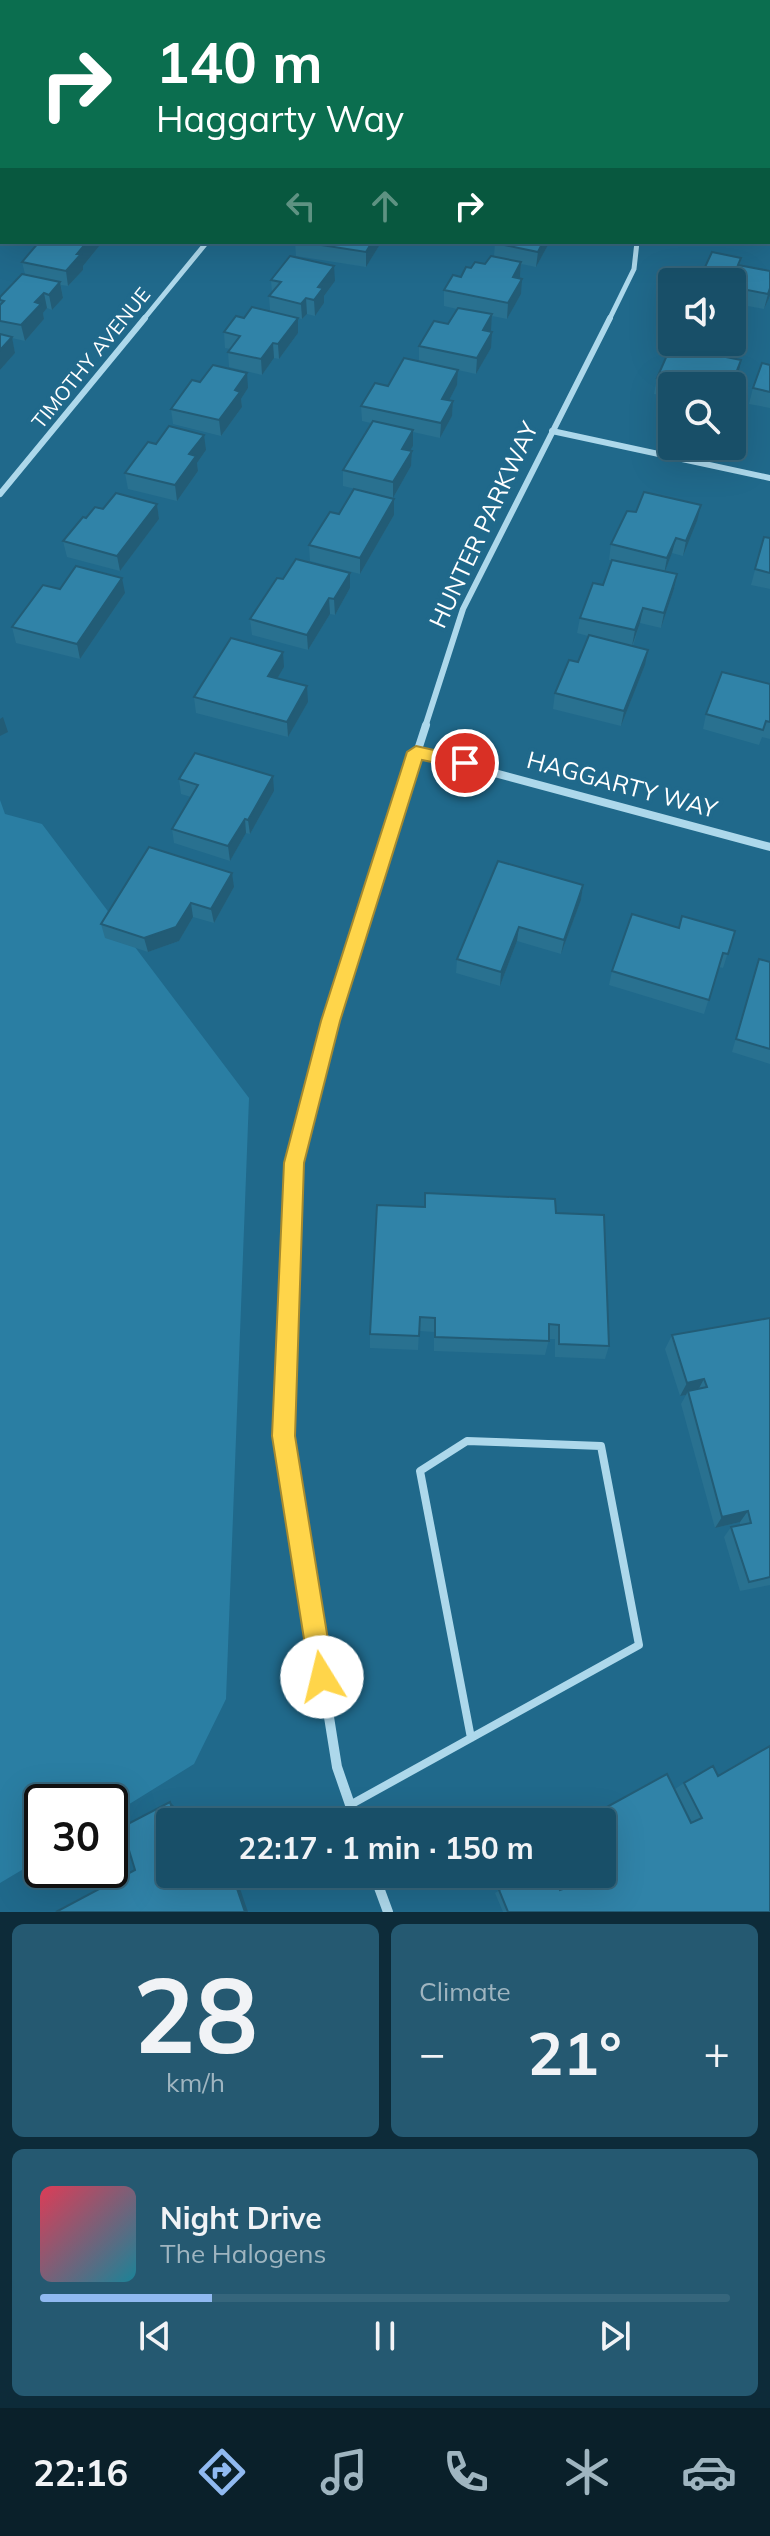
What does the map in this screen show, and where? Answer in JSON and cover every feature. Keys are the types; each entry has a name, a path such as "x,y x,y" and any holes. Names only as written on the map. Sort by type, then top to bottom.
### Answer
{"street":[{"name":"TIMOTHY AVENUE","path":"0,494 205,244"},
{"name":"HUNTER PARKWAY","path":"351,1808 337,1767 284,1436 294,1163 330,1021 463,609 634,269 637,244"},
{"path":"552,431 770,478"},
{"name":"HAGGARTY WAY","path":"416,752 770,847"},
{"path":"379,1888 388,1912"}],"lane":[{"path":"350,1805 639,1645 601,1446 467,1441 420,1471 471,1738"}],"shaded area":[{"path":"0,800 5,814 42,824 249,1098 226,1699 194,1764 128,1805 128,1784 24,1784 24,1869 0,1883"}],"building":[{"path":"37,244 85,244 66,271 22,262"},
{"path":"315,244 371,244 366,252"},
{"path":"500,244 542,244 538,252"},
{"path":"712,252 741,258 738,265 770,271 768,294 746,290 746,268 705,268"},
{"path":"290,256 334,266 318,287 323,288 314,300 306,298 301,304 269,296 281,282 271,280"},
{"path":"491,256 521,262 513,277 522,279 508,303 444,290 453,275 461,277 466,267 471,268 475,262 485,264"},
{"path":"22,274 60,282 49,295 44,293 35,302 41,304 21,325 0,321 0,305 4,301 0,297"},
{"path":"252,307 298,318 278,344 273,343 261,359 228,352 240,336 224,332 236,316 244,318"},
{"path":"458,308 492,314 483,330 492,332 477,358 419,346 434,321 448,324"},
{"path":"0,334 12,337 0,350"},
{"path":"667,356 721,356 741,360 736,372 660,372"},
{"path":"404,358 458,370 442,399 453,401 441,423 361,406 375,383 388,386"},
{"path":"762,363 770,365 770,392 753,388"},
{"path":"213,365 247,373 235,390 240,392 219,420 171,409 192,380 200,382"},
{"path":"373,421 413,430 402,449 412,451 393,482 343,470"},
{"path":"169,426 204,435 189,454 196,456 175,485 125,473 148,442 156,444"},
{"path":"354,489 394,499 360,558 309,545 330,512 339,514"},
{"path":"644,492 701,505 686,541 676,538 667,558 611,544 627,511 636,512"},
{"path":"116,493 157,504 117,556 63,541 83,517 86,518 95,507 103,509"},
{"path":"764,537 770,538 770,573 755,569"},
{"path":"296,559 350,573 334,599 329,598 307,635 250,619 277,578 283,579"},
{"path":"612,560 677,574 664,613 643,608 635,630 580,618 593,583 603,585"},
{"path":"76,566 122,578 77,644 12,627 43,585 60,589"},
{"path":"589,635 648,650 624,711 555,693 569,660 578,662"},
{"path":"231,638 283,652 268,676 307,686 287,722 194,697"},
{"path":"722,672 770,684 770,722 766,721 763,730 706,714"},
{"path":"195,753 273,776 248,820 245,819 228,846 172,829 198,785 179,779"},
{"path":"149,847 232,873 211,909 191,903 176,927 144,938 101,924"},
{"path":"498,861 583,885 564,940 519,927 501,972 457,959"},
{"path":"632,914 679,928 682,916 735,931 728,954 723,953 709,1000 612,971"},
{"path":"759,959 770,962 770,1049 736,1039"},
{"path":"425,1193 555,1199 556,1213 604,1215 609,1346 559,1344 559,1325 549,1324 549,1341 435,1337 435,1318 420,1317 419,1336 370,1334 377,1205 425,1207"},
{"path":"770,1318 770,1577 749,1582 731,1527 751,1523 748,1511 722,1517 688,1391 707,1387 704,1379 687,1383 672,1335"},
{"path":"770,1746 770,1912 508,1912 499,1890 503,1888 616,1888 616,1808 605,1808 667,1774 691,1823 702,1818 684,1783 713,1766 718,1776"},
{"path":"156,1809 156,1888 237,1888 245,1912 56,1912 101,1888 128,1888 128,1874 135,1870 128,1847 128,1824"}],"route":[{"path":"322,1677 284,1436 294,1163 330,1021 416,752 465,763"}]}
